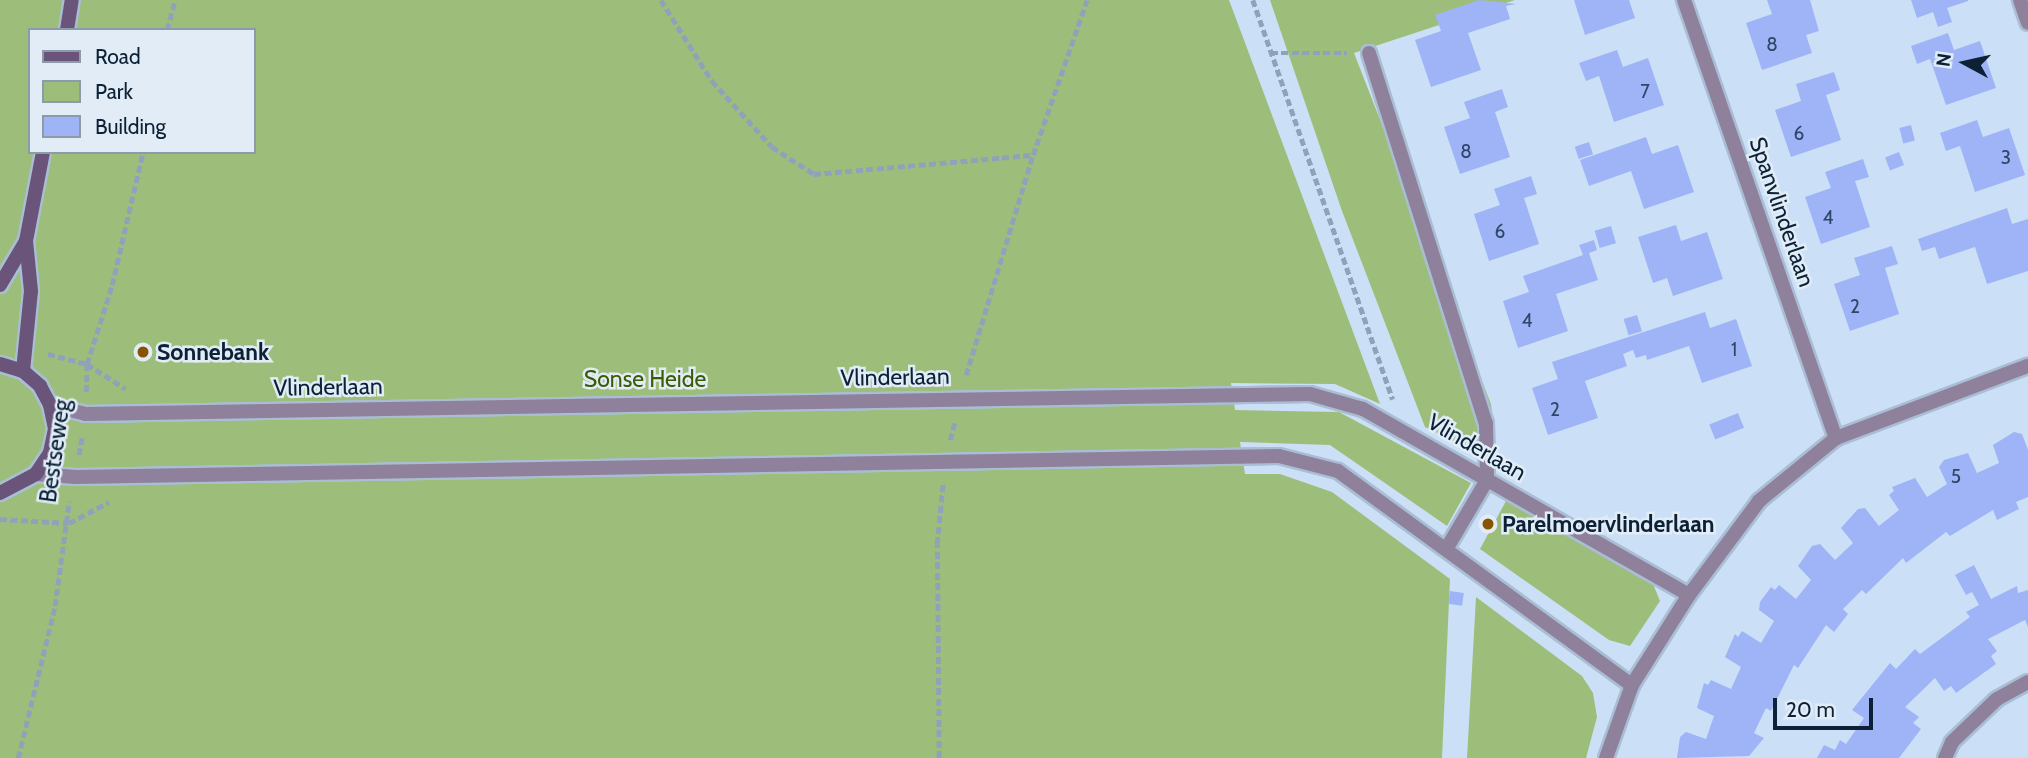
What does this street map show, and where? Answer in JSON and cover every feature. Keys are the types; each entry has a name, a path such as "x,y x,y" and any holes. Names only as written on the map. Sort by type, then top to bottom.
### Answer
{"street":[{"path":"67,28 72,0"},
{"name":"Spanvlinderlaan","path":"1684,0 1836,438"},
{"path":"2020,0 2028,23"},
{"path":"1369,53 1480,393 1486,423 1487,480 1447,548"},
{"path":"23,372 31,290 26,242 43,154"},
{"path":"0,285 26,242"},
{"path":"0,364 23,372 40,386 50,405 52,441 36,474"},
{"path":"1606,758 1632,685 1689,595 1759,501 1836,438 2028,366"},
{"name":"Vlinderlaan","path":"50,405 85,414 1310,394 1363,409 1689,595"},
{"path":"0,493 36,474 76,477 1279,456 1338,471 1632,685"},
{"path":"1945,758 1952,742 1997,699 2028,682"}],"path":[{"path":"168,28 175,0"},
{"path":"661,0 712,81 772,147 814,174 1033,155"},
{"path":"1253,0 1404,431"},
{"path":"1271,53 1369,53"},
{"name":"Bestseweg","path":"18,758 55,606 85,414 87,364 112,285 143,154"},
{"path":"0,519 69,523"}],"green space":[{"name":"Sonse Heide","path":"0,0 1229,0 1380,404 1335,384 1231,383 1235,410 1339,412 1471,483 1447,526 1330,445 1240,442 1245,474 1280,474 1332,492 1450,579 1442,758 0,758"},
{"path":"1270,0 1515,0 1354,53 1491,404 1493,420 1488,436 1472,450 1425,427 1342,211"},
{"path":"1506,501 1651,579 1660,601 1630,646 1609,640 1480,549"},
{"path":"1476,597 1582,676 1593,693 1597,717 1586,758 1467,758"}],"building":[{"path":"1479,0 1516,4 1506,6 1510,19 1468,33 1481,70 1431,87 1415,40 1441,31 1435,15"},
{"path":"1574,0 1629,0 1635,18 1585,35"},
{"path":"1767,0 1810,0 1819,31 1806,35 1812,53 1762,70 1746,23 1772,14"},
{"path":"1911,0 1968,1 1947,8 1952,22 1938,27 1933,12 1917,18"},
{"path":"1948,33 1954,50 1980,41 1996,88 1946,105 1930,59 1917,64 1911,46"},
{"path":"1617,50 1623,67 1648,58 1664,105 1614,122 1599,76 1586,81 1579,63"},
{"path":"1834,72 1840,90 1826,95 1841,140 1791,157 1775,110 1801,101 1796,84"},
{"path":"1502,89 1508,107 1495,112 1510,157 1460,174 1444,127 1470,118 1464,102"},
{"path":"1977,120 1983,137 2009,128 2025,175 1975,192 1960,146 1946,151 1940,133"},
{"path":"1911,125 1915,141 1903,143 1899,128"},
{"path":"1646,137 1652,154 1678,145 1694,192 1644,209 1631,171 1589,186 1580,160"},
{"path":"1589,142 1593,154 1579,159 1575,147"},
{"path":"1899,152 1904,165 1890,170 1885,157"},
{"path":"1863,159 1869,177 1855,181 1870,227 1821,244 1805,197 1831,188 1825,172"},
{"path":"1531,176 1537,194 1524,198 1539,244 1489,261 1474,214 1500,205 1494,189"},
{"path":"2007,208 2012,224 2028,219 2028,271 1987,284 1975,247 1939,259 1935,247 1922,251 1918,239"},
{"path":"1676,225 1681,241 1707,232 1723,279 1673,296 1667,278 1653,283 1638,237"},
{"path":"1611,226 1616,243 1600,248 1595,231"},
{"path":"1594,240 1597,250 1589,253 1598,280 1556,294 1568,331 1518,348 1503,301 1529,292 1523,276 1583,255 1579,245"},
{"path":"1892,246 1898,264 1885,268 1899,314 1850,331 1834,284 1860,275 1854,258"},
{"path":"1705,312 1710,328 1736,319 1752,366 1702,383 1689,346 1647,360 1646,355 1636,358 1633,350 1623,354 1627,366 1585,381 1598,418 1548,435 1532,388 1558,379 1552,362"},
{"path":"1637,315 1642,331 1629,335 1624,319"},
{"path":"1738,413 1744,428 1715,439 1709,425"},
{"path":"2014,432 2022,434 2028,450 2028,497 2016,502 2019,509 1997,520 1993,510 1950,536 1946,532 1906,563 1903,558 1866,594 1862,590 1843,609 1848,614 1834,632 1826,625 1798,668 1794,665 1771,711 1766,708 1754,733 1764,738 1749,756 1677,758 1680,737 1686,732 1706,739 1714,716 1697,708 1704,683 1708,685 1711,680 1731,689 1741,667 1725,657 1735,634 1738,637 1742,631 1761,643 1774,621 1759,610 1760,602 1771,587 1775,590 1779,585 1796,599 1811,580 1798,566 1812,546 1820,544 1835,560 1853,543 1841,528 1858,509 1865,508 1879,526 1899,510 1889,495 1894,491 1892,487 1915,478 1927,497 1947,484 1939,467 1944,460 1968,453 1977,473 1999,463 1993,445"},
{"path":"1974,565 1991,599 2017,586 2018,593 2028,590 2028,627 2025,620 1988,639 1997,651 1991,656 1996,664 1956,693 1951,686 1944,691 1935,678 1905,707 1919,717 1913,723 1921,729 1899,758 1817,758 1824,745 1835,750 1840,740 1846,744 1864,718 1852,710 1890,663 1896,669 1915,649 1920,654 1970,617 1966,612 1979,605 1972,592 1966,595 1955,575"},
{"path":"1450,591 1464,593 1462,606 1448,604"}],"place":[{"name":"Sonnebank","path":"143,352"},
{"name":"Parelmoervlinderlaan","path":"1488,524"}]}
